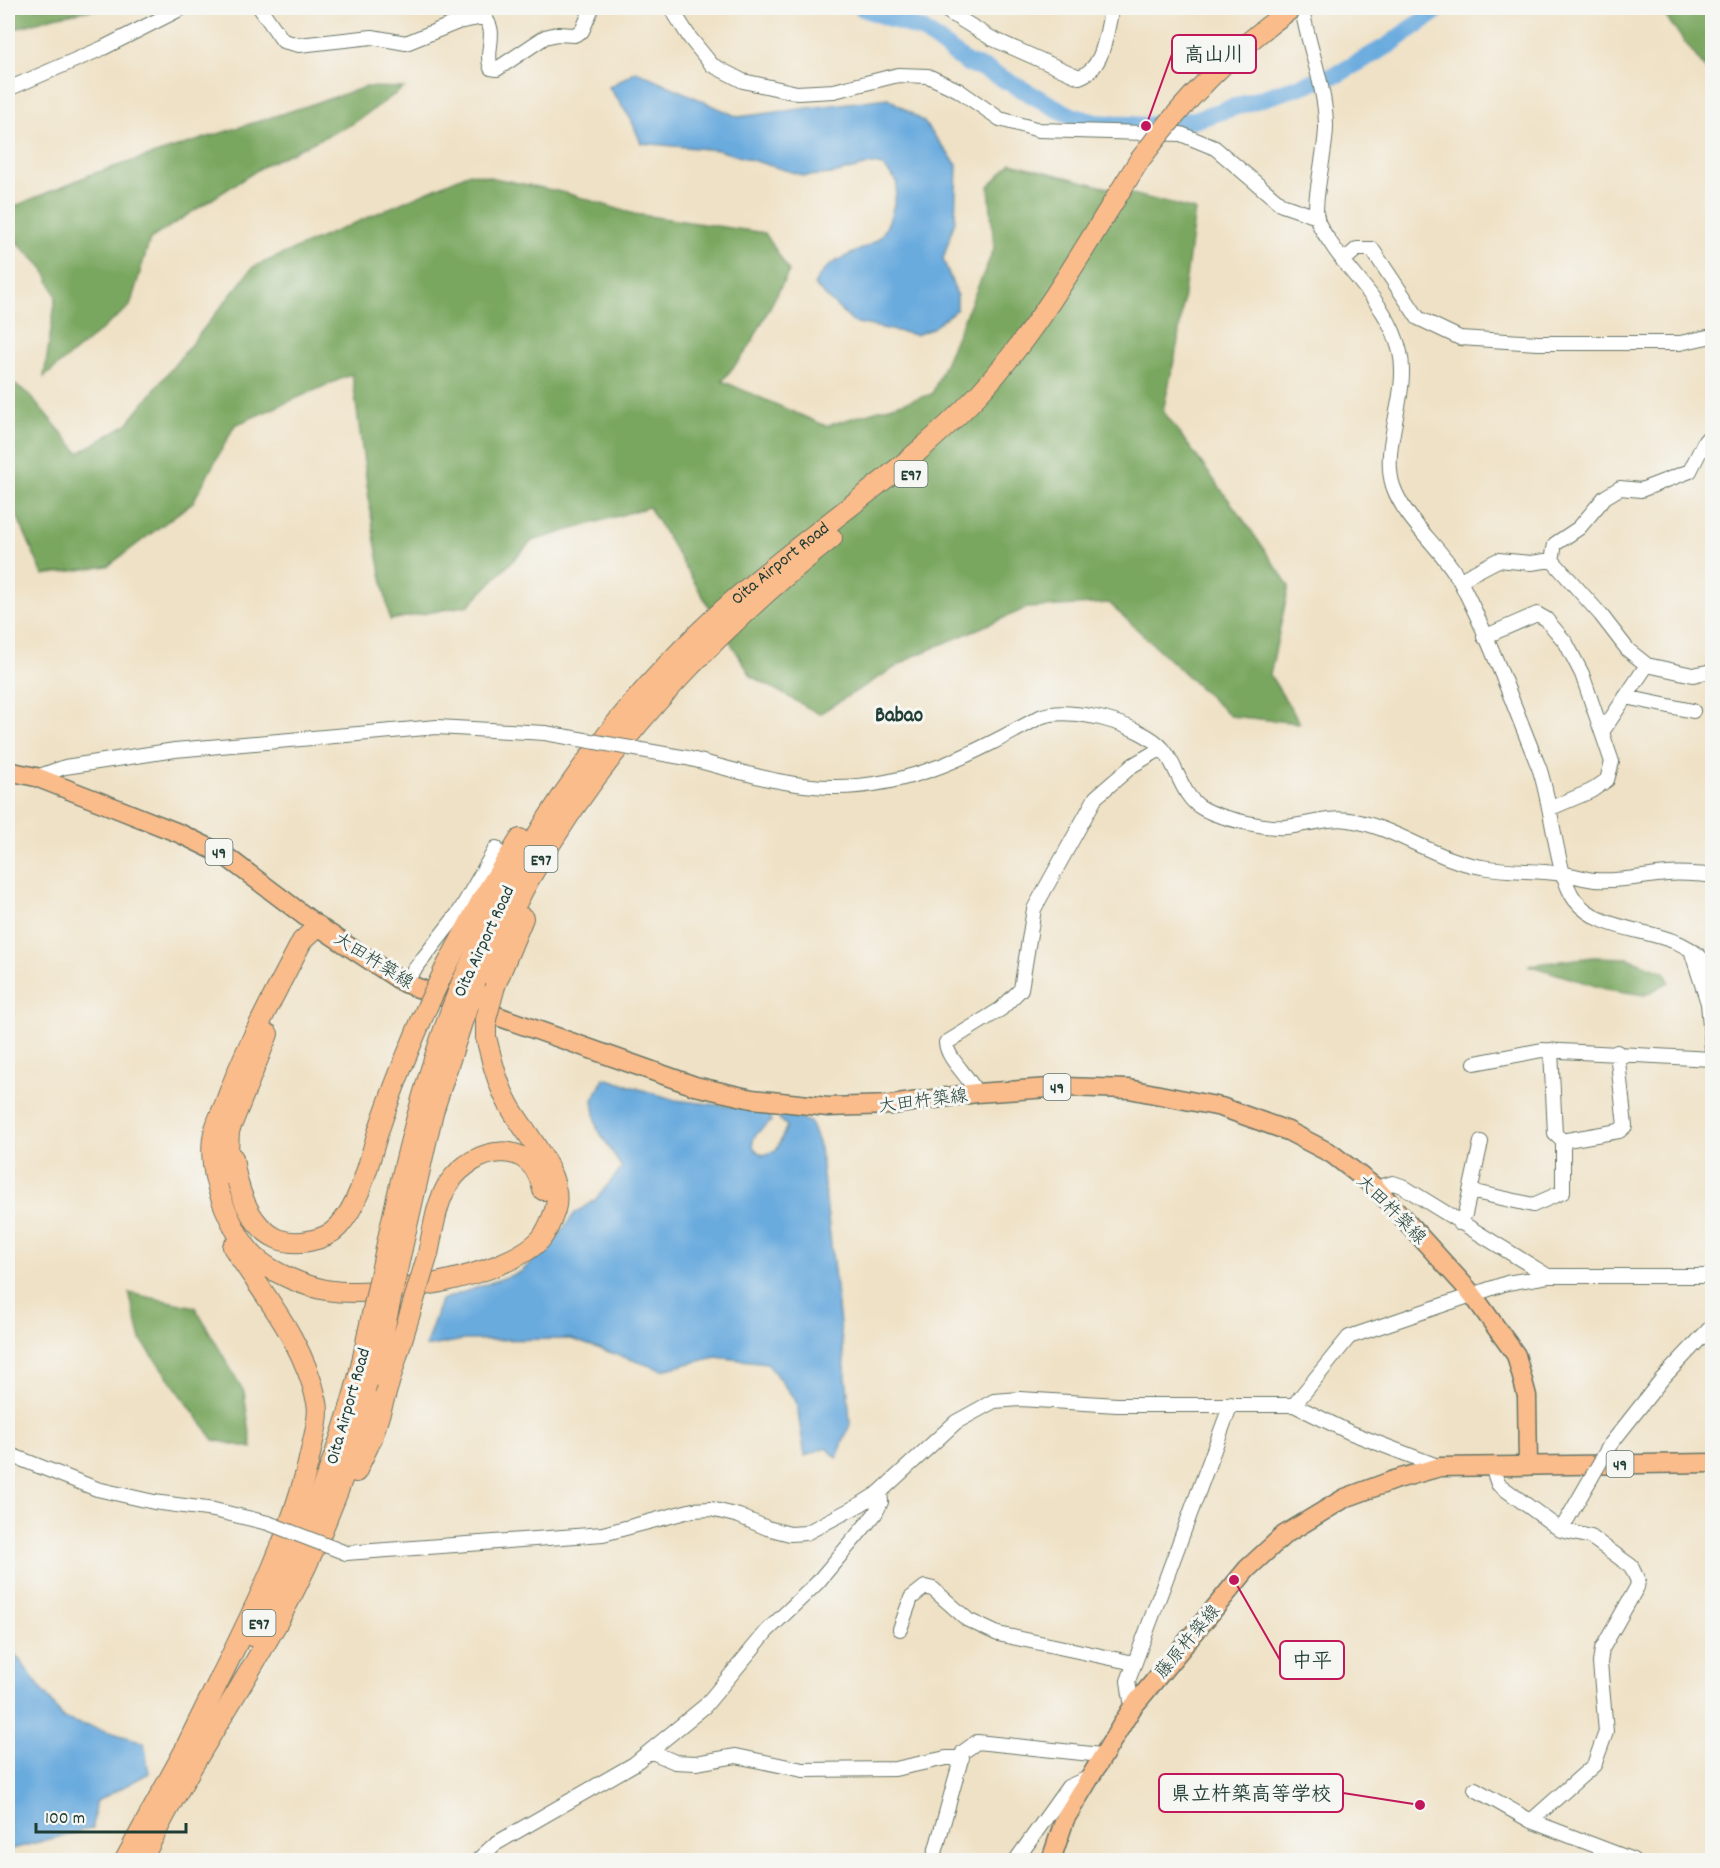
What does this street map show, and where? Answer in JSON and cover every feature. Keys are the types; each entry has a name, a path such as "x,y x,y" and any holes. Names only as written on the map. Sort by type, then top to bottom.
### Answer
{"highway":[{"name":"Oita Airport Road","path":"142,1860 188,1773 251,1669 319,1539 347,1467 394,1248 407,1150 430,1068 457,1013 503,896 550,815 632,705 703,629 755,582 923,447 975,398 1023,340 1139,161 1172,117 1205,80 1237,50 1292,8"},
{"name":"Oita Airport Road","path":"468,987 537,866 573,809 624,738 681,674 736,619 923,464 993,395 1051,315 1139,161"},
{"path":"221,1134 249,1210 263,1229 278,1239 299,1243 318,1238 337,1229 356,1198 398,1076 427,1007 445,969 498,874 558,786 610,721 703,629"},
{"path":"221,1134 214,1176 236,1233 256,1258 299,1281 325,1290 368,1292 441,1282 502,1263 528,1249 541,1238 555,1208 554,1189 548,1165 510,1105 495,1075 486,1037 486,1019 495,986 546,868 624,738"},
{"path":"186,1747 276,1557 302,1484 317,1425 317,1403 296,1342 227,1239 212,1210 208,1183 238,1066 302,940 318,926"},
{"path":"221,1134 226,1156 227,1183 232,1203 242,1226 273,1259 323,1280 367,1284 449,1274 506,1252 527,1238 538,1226 545,1202 541,1182 534,1168 524,1159 510,1152 489,1153 463,1166 447,1185 438,1208 428,1254 385,1396 372,1438 315,1567 251,1669"},
{"name":"Oita Airport Road","path":"125,1860 186,1747 268,1607 301,1540 367,1374"}],"main road":[{"name":"大田杵築線","path":"8,771 36,777 181,834 224,855 318,926 404,983 696,1086 752,1099 828,1107 891,1105 976,1094 1064,1087 1129,1089 1221,1107 1288,1131 1332,1154 1376,1188 1472,1294 1516,1355 1527,1396 1528,1466"},
{"name":"49","path":"1528,1466 1713,1462"},
{"name":"藤原杵築線","path":"1051,1860 1065,1819 1101,1755 1132,1708 1247,1569 1284,1535 1345,1498 1394,1480 1440,1467 1528,1466"}],"street":[{"path":"8,89 103,48 182,8"},
{"path":"260,8 283,41 299,45 372,37 406,42 458,22 484,17 490,23 492,36 488,60 491,68 497,69 545,37 557,34 574,35 582,31 592,8"},
{"path":"671,8 690,38 712,65 743,81 796,93 834,91 898,75 928,76 958,90 1000,118 1039,130 1181,134 1215,148 1282,205 1317,217"},
{"path":"942,8 991,38 1079,77 1090,73 1098,63 1112,8"},
{"path":"1302,8 1322,98 1326,147 1317,217 1343,261 1381,306 1393,328 1401,355 1402,378 1390,461 1392,484 1400,502 1460,580 1543,778 1564,874 1574,898 1586,910 1602,920 1678,941 1707,962 1713,971"},
{"path":"1343,261 1357,249 1372,249 1418,318 1460,338 1538,343 1680,343 1713,336"},
{"path":"1552,560 1555,544 1579,528 1605,497 1620,488 1641,490 1690,471 1705,441 1713,434"},
{"path":"1460,580 1498,560 1531,563 1552,560"},
{"path":"1552,560 1601,615 1628,651 1647,665 1693,675 1713,671"},
{"path":"1484,637 1537,614 1546,619 1566,642 1582,674 1612,762 1607,780 1591,790 1551,807"},
{"path":"1602,732 1647,665"},
{"path":"1625,698 1693,711"},
{"path":"36,777 65,767 175,750 427,728 497,728 545,733 687,758 803,784 833,788 858,786 917,774 962,760 1051,713 1072,713 1111,721 1147,735 1162,748 1178,771 1186,792 1192,800 1203,809 1221,814 1284,827 1348,820 1376,827 1445,856 1481,867 1564,874 1595,880 1669,873 1713,875"},
{"path":"976,1094 972,1081 947,1050 946,1043 1001,1009 1021,989 1034,909 1096,797 1133,765 1162,748"},
{"path":"404,983 460,911 496,848"},
{"path":"1691,950 1708,1003 1713,1048"},
{"path":"1470,1191 1533,1205 1563,1191 1564,1142 1555,1134 1551,1050"},
{"path":"1475,1063 1518,1053 1551,1050 1713,1059"},
{"path":"1564,1142 1619,1131 1625,1126 1617,1052"},
{"path":"1459,1222 1465,1214 1481,1142"},
{"path":"1376,1188 1393,1183 1402,1186 1548,1276"},
{"path":"1294,1405 1348,1337 1507,1283 1548,1276 1713,1276"},
{"path":"1561,1530 1610,1445 1662,1379 1713,1326"},
{"path":"8,1454 97,1490 154,1502 214,1510 268,1523 346,1553 603,1534 702,1509 739,1516 767,1528 790,1533 806,1533 861,1504 880,1491 956,1422 994,1401 1020,1399 1117,1405 1294,1405 1348,1432 1440,1467"},
{"path":"1132,1708 1128,1681 1231,1404"},
{"path":"1492,1467 1498,1484 1561,1530 1591,1537 1602,1544 1631,1566 1638,1581 1637,1587 1602,1649 1600,1663 1606,1732 1593,1766 1531,1821"},
{"path":"478,1860 495,1844 652,1752 705,1706 767,1631 817,1582 875,1514 881,1502 880,1491"},
{"path":"900,1629 911,1598 925,1587 933,1589 968,1620 998,1634 1134,1663"},
{"path":"933,1860 963,1752 977,1742 1101,1755"},
{"path":"652,1752 675,1762 696,1763 736,1756 803,1770 895,1769 946,1758 962,1758"},
{"path":"1016,1860 1068,1787 1088,1778"},
{"path":"1475,1789 1531,1821 1633,1860"}],"green space":[{"path":"8,8 102,8 54,17 8,31"},
{"path":"1659,8 1712,8 1712,84 1707,71"},
{"path":"366,87 404,88 352,124 265,165 150,239 130,306 44,377 56,296 44,269 8,234 8,209 92,174"},
{"path":"1011,163 1195,210 1177,347 1163,411 1289,586 1270,675 1300,723 1230,716 1109,603 1027,608 912,657 819,714 751,676 649,507 532,541 469,605 390,620 374,536 352,374 235,425 193,502 108,566 43,575 8,495 8,380 28,393 79,453 127,424 253,267 470,173 566,193 634,214 765,233 789,271 748,349 722,381 826,426 932,394 994,249 989,186"},
{"path":"1593,957 1628,958 1665,972 1669,982 1645,995 1606,989 1528,965"},
{"path":"129,1293 195,1307 244,1392 252,1448 214,1440 141,1340"}],"water":[{"path":"636,71 738,117 888,98 923,121 957,165 955,220 943,259 957,295 957,309 931,329 916,335 853,322 814,285 833,263 880,237 891,215 897,182 883,166 872,164 833,174 805,176 718,150 641,143 631,119 609,87"},
{"path":"604,1078 675,1100 770,1111 771,1122 757,1133 753,1142 753,1146 763,1155 776,1151 787,1126 779,1119 779,1112 810,1122 820,1148 848,1394 850,1424 837,1458 826,1447 805,1456 796,1401 767,1363 716,1357 662,1370 571,1339 463,1340 425,1347 441,1300 521,1272 554,1241 575,1213 595,1200 622,1168 597,1128 593,1100"},
{"path":"15,1654 64,1719 144,1742 149,1773 95,1802 93,1828 8,1850 8,1685 14,1677"}],"waterway":[{"path":"863,8 923,30 967,63 985,69 1071,116 1095,123 1146,126 1194,120 1338,74 1389,45 1440,8"}],"place":[{"name":"高山川","path":"1146,126"},
{"name":"中平","path":"1234,1580"},
{"name":"県立杵築高等学校","path":"1420,1805"}],"district":[{"name":"Babao","path":"899,714"}]}
